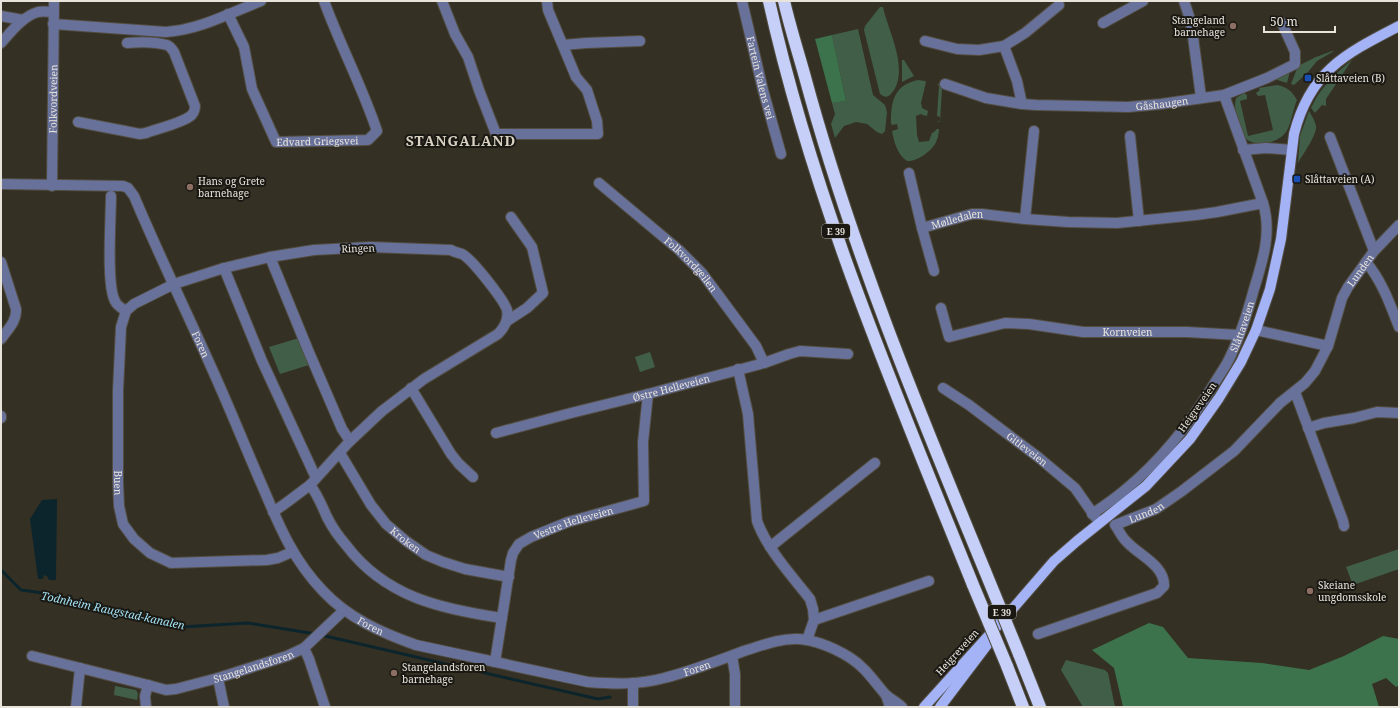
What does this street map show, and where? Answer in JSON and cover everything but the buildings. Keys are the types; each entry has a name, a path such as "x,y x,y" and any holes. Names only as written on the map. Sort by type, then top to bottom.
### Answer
{"highway":[{"name":"E 39","path":"769,1 800,120 853,280 908,424 1024,707"},
{"name":"E 39","path":"784,1 816,118 867,274 921,416 1040,707"}],"main road":[{"name":"Heigreveien","path":"924,707 1009,613 1043,572 1099,523 1146,486 1190,439 1220,398 1241,362 1256,330 1270,289 1282,239 1292,150 1296,127 1302,108 1308,96 1322,77 1336,63 1349,53 1399,26"},
{"name":"Heigreveien","path":"940,707 985,649 1009,613"}],"street":[{"name":"Folkvordveien","path":"52,186 54,1"},
{"path":"54,24 166,32 180,31 193,28 261,1"},
{"name":"Edvard Griegsvei","path":"228,14 244,47 252,89 276,142 368,140 376,131 375,125 333,27 324,1"},
{"path":"442,1 455,34 468,57 496,134 598,134 597,121 587,90 576,78 548,10 547,1"},
{"name":"Fartein Valens vei","path":"742,1 763,90 781,154"},
{"path":"1103,23 1143,1"},
{"path":"1184,1 1191,22 1202,97"},
{"path":"925,41 957,49 979,50 1004,46 1025,33 1059,5"},
{"path":"1,42 23,20 32,14 40,11 54,12"},
{"path":"1,16 23,20"},
{"name":"Gåshaugen","path":"945,84 986,98 1022,104 1128,107 1224,95 1267,78 1295,64 1295,52 1282,23"},
{"path":"563,45 640,41"},
{"path":"78,122 140,134 185,120 195,110 195,106 174,52 171,48 167,45 161,44 127,43"},
{"path":"1004,46 1017,81 1022,104"},
{"name":"Slåttaveien","path":"1092,514 1126,489 1147,469 1181,431 1205,399 1222,371 1231,356 1239,335 1264,255 1267,219 1263,203 1224,95"},
{"path":"1025,219 1034,131"},
{"path":"1130,136 1139,221"},
{"path":"1330,137 1374,251"},
{"path":"1243,150 1266,148 1292,150"},
{"name":"Mølledalen","path":"909,173 922,228 972,214 1068,222 1117,223 1217,212 1263,203"},
{"name":"Folkvordgeilen","path":"599,183 680,250 702,273 756,346 764,363"},
{"path":"1,184 52,186"},
{"name":"Foren","path":"52,186 123,186 128,188 134,196 220,386 273,512 292,552 323,592 344,610 366,624 416,645 588,682 612,684 662,679 776,642 787,640 807,640 828,646 850,658 866,670 886,695 890,707"},
{"path":"111,196 110,274 115,302 126,312 134,304 174,284"},
{"path":"273,512 286,504 313,482 350,441 382,410 424,379 498,334 505,328 507,321 527,308 543,293 532,247 511,217"},
{"name":"Lunden","path":"1038,634 1157,593 1164,586 1165,579 1158,568 1126,541 1115,525 1156,509 1182,491 1234,452 1280,403 1305,383 1315,371 1328,346 1342,298 1348,287 1374,251 1399,225"},
{"path":"922,228 934,271"},
{"name":"Ringen","path":"174,284 224,268 270,257 314,250 370,247 451,250 463,255 472,262 503,302 507,310 507,321"},
{"path":"270,257 342,429 350,441"},
{"path":"1,262 16,309 16,315 14,321 1,339"},
{"path":"1366,262 1382,284 1399,327"},
{"path":"224,268 313,482 316,493 328,518 345,544 362,565 377,577 398,590 427,602 461,612 502,618"},
{"name":"Kornveien","path":"941,308 949,337 1005,323 1016,323 1084,332 1187,332 1239,335"},
{"name":"Buen","path":"126,312 121,327 118,391 118,482 119,506 123,524 134,540 150,553 171,562 267,560 278,558 292,552"},
{"path":"1256,330 1328,346"},
{"name":"Østre Helleveien","path":"496,433 764,363 789,354 800,352 848,354"},
{"path":"738,369 748,414 757,521 761,533 770,547 810,599 814,620 807,640"},
{"path":"411,388 451,454 473,477"},
{"name":"Gitleveien","path":"943,388 1038,456 1075,488 1099,523"},
{"path":"1295,392 1344,526"},
{"name":"Vestre Helleveien","path":"495,662 513,553 519,544 531,537 568,522 644,501 643,442 648,394"},
{"path":"1308,428 1324,423 1354,418 1373,412 1399,413"},
{"name":"Kroken","path":"340,453 371,505 386,524 406,541 426,555 465,570 509,577"},
{"path":"770,547 875,462"},
{"path":"814,620 929,581"},
{"name":"Stangelandsforen","path":"32,656 148,686 166,690 176,689 218,678 287,656 304,648 344,610"},
{"path":"304,648 325,707"},
{"path":"732,656 735,674 735,707"},
{"path":"76,707 80,668"},
{"path":"218,678 224,707"},
{"path":"633,683 633,707"},
{"path":"146,707 145,696 148,686"},
{"name":"Foren","path":"886,695 894,699 902,707"}],"green space":[{"path":"880,7 883,7 899,63 897,85 887,97 880,94 864,30 865,26"},
{"path":"858,29 873,95 885,105 887,112 885,131 882,134 867,124 856,122 844,126 835,138 831,124 835,114 832,103 846,101 832,35"},
{"path":"832,35 846,101 832,103 815,39"},
{"path":"1334,51 1317,61 1294,85 1291,84 1298,66"},
{"path":"902,60 904,60 914,76 902,82"},
{"path":"1352,60 1326,99 1326,106 1322,105 1315,113 1311,108 1323,88"},
{"path":"1290,71 1287,83 1274,79"},
{"path":"918,80 926,82 921,103 922,108 928,111 927,116 921,114 916,116 919,142 929,141 932,133 937,129 939,129 939,132 936,142 928,152 920,158 907,161 896,148 892,131 898,129 897,124 892,125 891,123 892,108 893,101 899,90 910,82"},
{"path":"937,84 942,85 940,122 937,121 940,121 940,117 937,116 939,86"},
{"path":"1277,85 1289,90 1297,100 1288,129 1282,136 1273,141 1261,144 1251,142 1243,136 1239,126 1235,108 1236,98 1244,93 1247,95 1247,99 1240,101 1248,136 1273,130 1265,95 1258,96 1256,93 1260,90 1259,88"},
{"path":"1309,111 1315,122 1316,130 1298,163 1300,136"},
{"path":"299,338 312,364 280,374 269,347"},
{"path":"650,352 655,367 640,372 635,357"},
{"path":"1399,549 1399,569 1353,585 1346,567"},
{"path":"1149,623 1163,627 1188,658 1262,663 1309,670 1344,656 1383,636 1399,639 1399,685 1396,687 1386,678 1372,684 1379,707 1123,707 1114,668 1092,650"},
{"path":"1066,660 1105,670 1108,673 1115,707 1083,707 1061,670"},
{"path":"115,686 136,690 138,694 137,700 114,695"}],"water":[{"path":"57,499 56,580 49,580 47,576 44,575 43,579 38,579 30,519 42,500"}],"waterway":[{"name":"Todnheim Raugstad-kanalen","path":"1,570 21,590 43,593 182,627 248,623 316,634"},
{"name":"Todnheim Raugstad-kanalen","path":"321,635 598,699 610,697"}],"place":[{"name":"Stangeland barnehage","path":"1233,26"},
{"name":"Slåttaveien (B)","path":"1308,78"},
{"name":"Slåttaveien (A)","path":"1297,179"},
{"name":"Hans og Grete barnehage","path":"190,187"},
{"name":"Skeiane ungdomsskole","path":"1310,591"},
{"name":"Stangelandsforen barnehage","path":"394,673"}],"district":[{"name":"STANGALAND","path":"461,140"}]}
